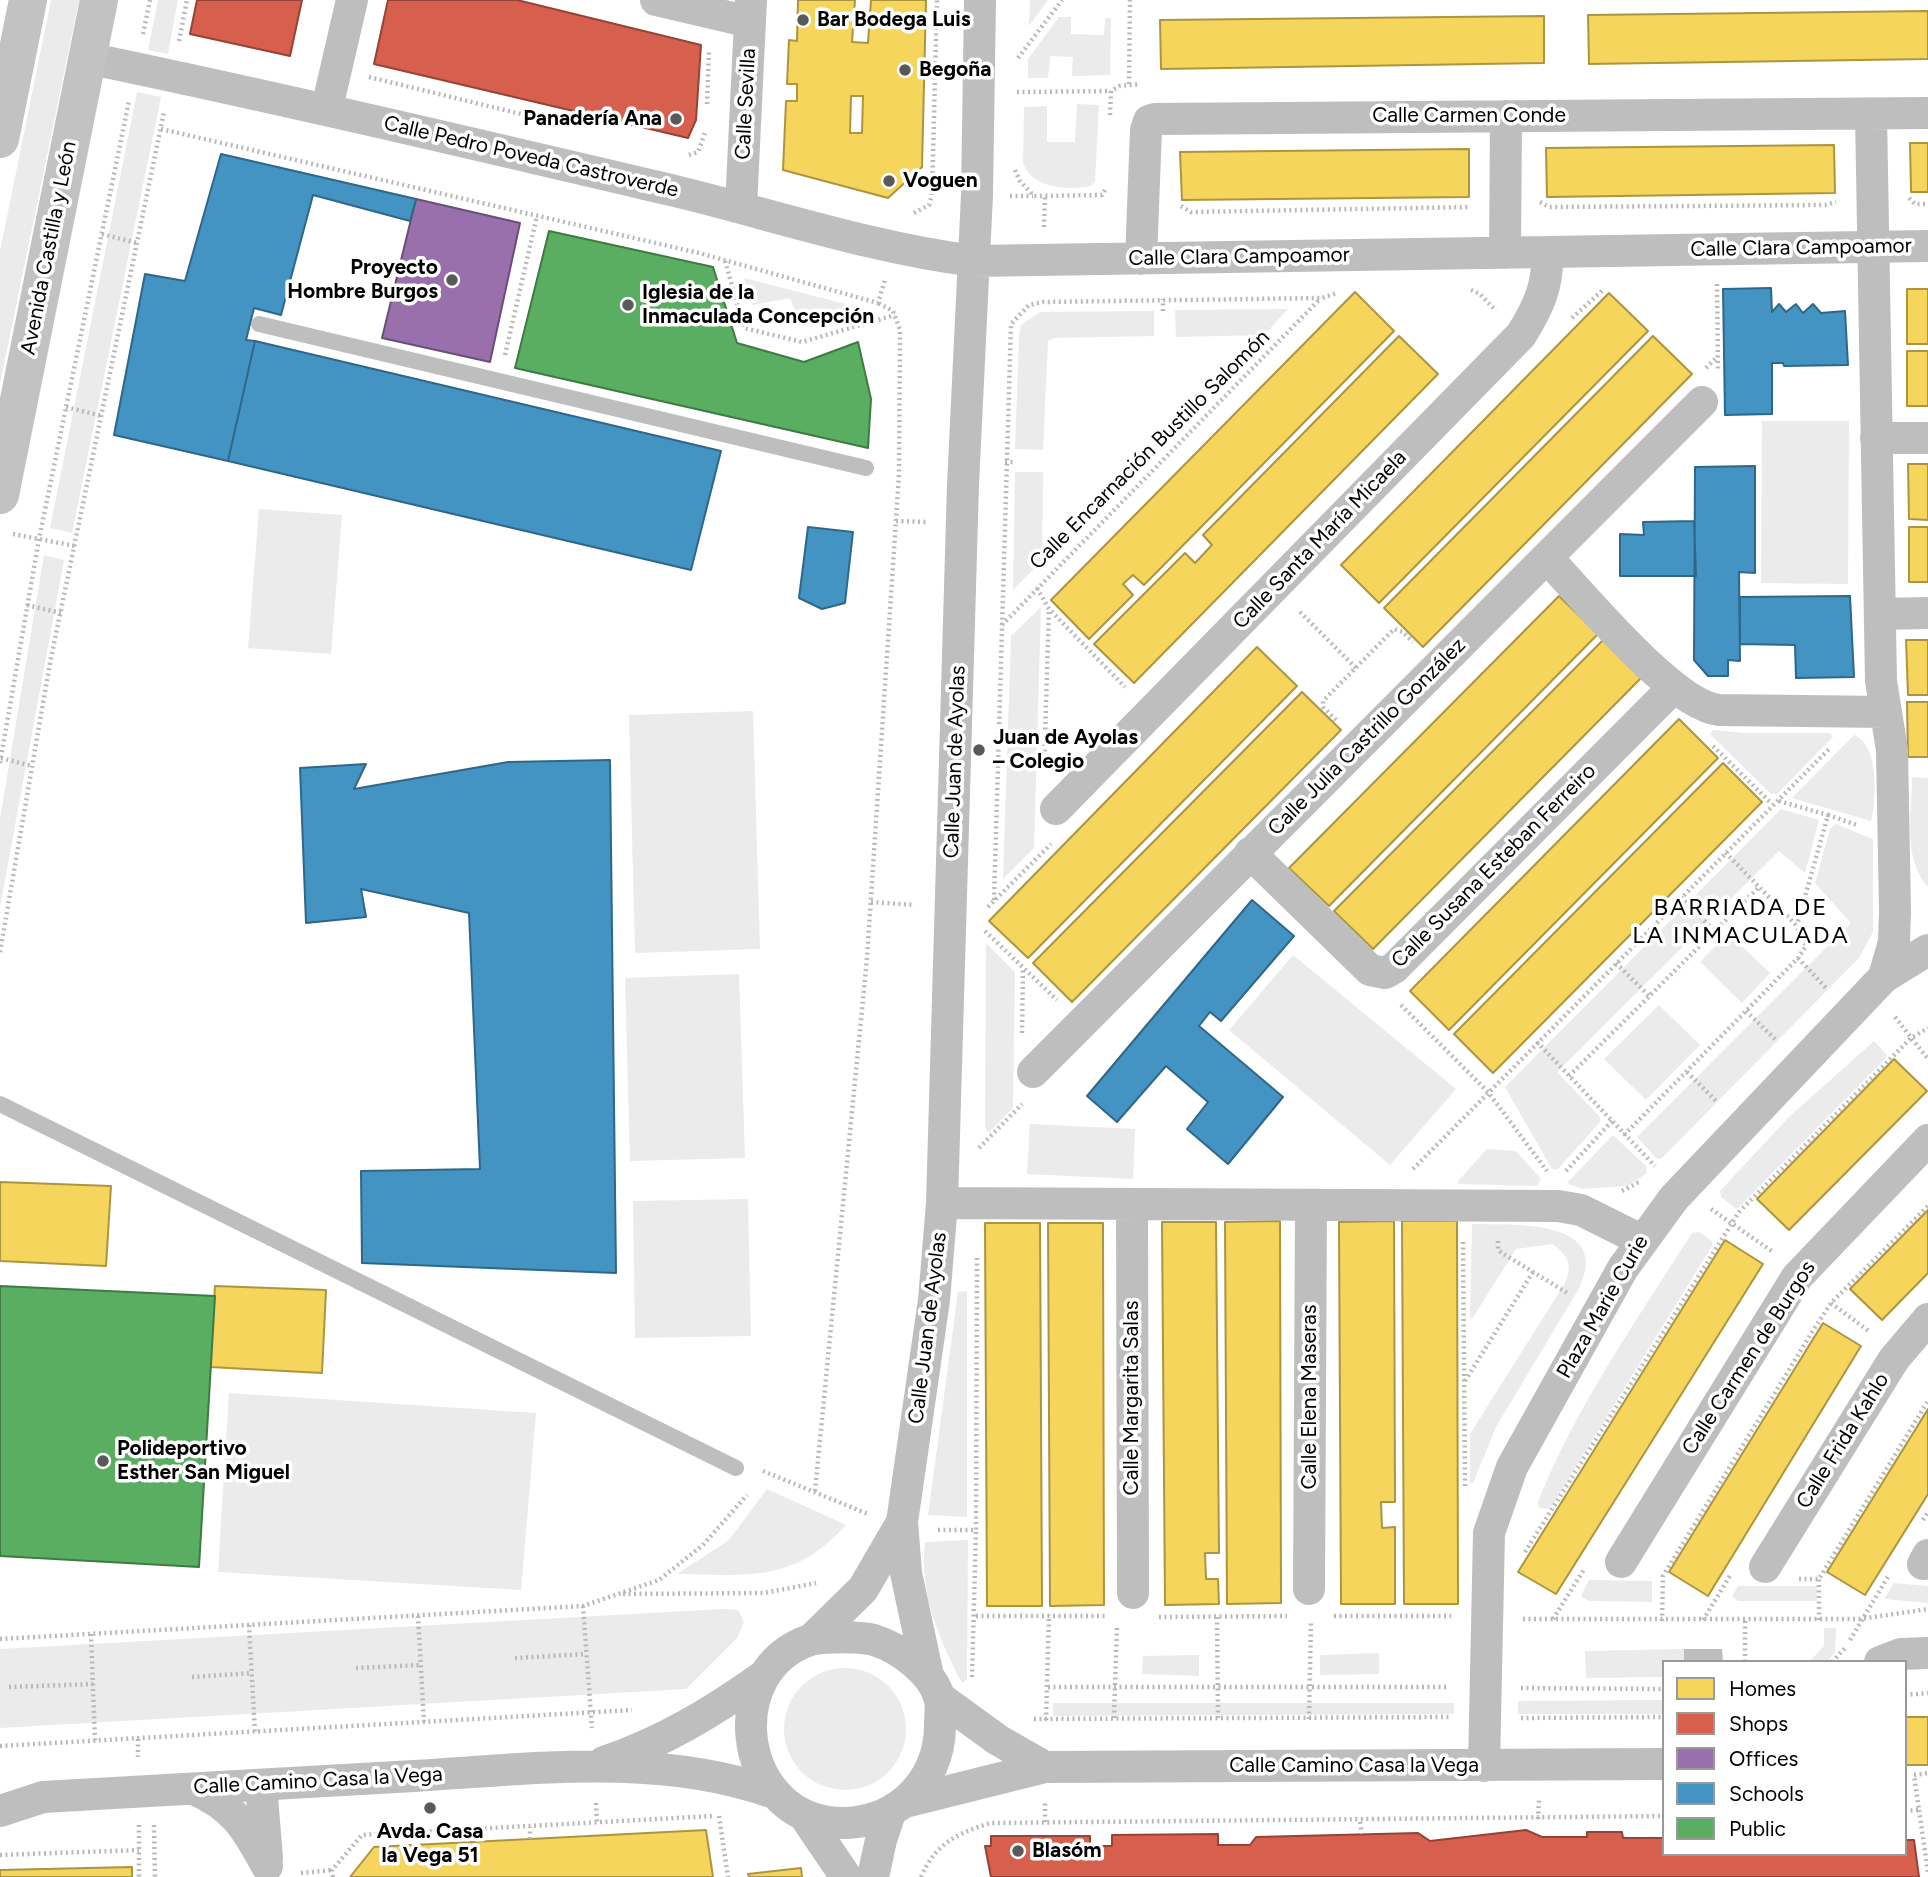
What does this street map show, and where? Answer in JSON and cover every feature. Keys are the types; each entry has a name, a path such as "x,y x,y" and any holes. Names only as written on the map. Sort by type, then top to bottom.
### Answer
{"main road":[{"path":"0,139 28,0"},
{"name":"Avenida Castilla y León","path":"0,495 99,0"}],"street":[{"path":"327,108 352,0"},
{"path":"656,0 710,13 751,11"},
{"name":"Calle Juan de Ayolas","path":"934,1687 906,1573 902,1522 934,1300 942,1203 963,485 974,261 980,0"},
{"name":"Calle Sevilla","path":"741,207 751,11"},
{"name":"Calle Pedro Poveda Castroverde","path":"87,58 327,108 741,207 895,248 974,261"},
{"name":"Calle Carmen Conde","path":"1141,259 1146,130 1149,121 1155,119 1928,113"},
{"path":"1871,114 1881,681 1892,750 1895,926 1884,977"},
{"path":"1505,253 1506,116"},
{"name":"Calle Clara Campoamor","path":"974,261 1928,246"},
{"name":"Calle Santa María Micaela","path":"1056,809 1521,335 1541,302 1548,272 1548,252"},
{"name":"Calle Julia Castrillo González","path":"1033,1072 1702,402"},
{"path":"1877,438 1928,438"},
{"path":"1547,558 1673,688 1709,709 1886,712"},
{"path":"1880,614 1928,613"},
{"name":"Calle Susana Esteban Ferreiro","path":"1250,853 1370,970 1385,973 1394,968 1673,688"},
{"name":"Plaza Marie Curie","path":"1484,1766 1485,1618 1489,1533 1512,1467 1641,1240 1708,1160 1884,977 1928,950"},
{"name":"Calle Carmen de Burgos","path":"1621,1562 1797,1277 1928,1140"},
{"path":"942,1203 1558,1206 1581,1210 1641,1240"},
{"name":"Calle Margarita Salas","path":"1125,1604 1132,1204"},
{"name":"Calle Elena Maseras","path":"1304,1603 1311,1205"},
{"name":"Calle Frida Kahlo","path":"1767,1575 1894,1359 1928,1319"},
{"name":"Calle Juan de Ayolas","path":"812,1639 863,1589 902,1522"},
{"path":"900,1807 847,1822 829,1822 804,1815 771,1792 756,1762 750,1736 751,1710 762,1677 787,1652 812,1639 873,1639 904,1655 934,1687 998,1740 1045,1767"},
{"path":"1885,1660 1900,1654 1928,1653"},
{"name":"Calle Camino Casa la Vega","path":"594,1766 642,1749 681,1731 762,1677"},
{"path":"873,1877 881,1840 900,1807 927,1777 937,1756 934,1687"},
{"name":"Calle Camino Casa la Vega","path":"900,1807 1045,1767 1662,1763"},
{"name":"Calle Camino Casa la Vega","path":"0,1811 43,1797 594,1766 692,1772 738,1780 771,1792"},
{"path":"261,1784 268,1872"},
{"name":"Calle Camino Casa la Vega","path":"0,1788 43,1797"},
{"path":"194,1789 218,1799 236,1815 268,1872"},
{"path":"804,1815 846,1877"}],"lane":[{"path":"259,324 866,468"},
{"path":"0,1104 736,1468"}],"path":[{"path":"0,763 39,539 150,0"},
{"path":"878,303 904,214 918,213 929,205 932,195 937,0"},
{"path":"1018,58 1062,0"},
{"path":"1129,84 1130,0"},
{"path":"707,106 710,13"},
{"path":"365,70 369,78 572,127"},
{"path":"0,952 61,613 171,75"},
{"path":"1017,92 1111,91"},
{"path":"680,153 690,155 698,152 706,132 706,119"},
{"path":"161,129 725,260 887,305 895,315 900,330 899,474 867,958 815,1492"},
{"path":"502,365 537,216"},
{"path":"102,233 137,243"},
{"path":"725,260 744,328 802,342 895,315"},
{"path":"1703,284 1730,284"},
{"path":"1567,323 1606,287"},
{"path":"1463,289 1480,294 1504,318"},
{"path":"994,901 1010,329 1018,314 1029,305 1043,302 1322,298 1345,291"},
{"name":"Calle Encarnación Bustillo Salomón","path":"1001,625 1322,298"},
{"path":"1163,299 1163,310"},
{"path":"66,407 102,416"},
{"path":"1005,462 1015,462"},
{"path":"13,534 75,546"},
{"path":"1292,603 1356,668"},
{"path":"27,605 61,613"},
{"path":"1044,772 1049,609"},
{"path":"1706,739 1772,804"},
{"path":"1412,1170 1839,739"},
{"path":"1,758 32,766"},
{"path":"1779,802 1865,827"},
{"path":"1796,925 1828,815"},
{"path":"1042,839 1042,853"},
{"path":"983,911 1052,843"},
{"path":"1624,1135 1798,958 1806,946 1796,925 1725,852"},
{"path":"1569,1076 1759,887"},
{"path":"1681,897 1714,931"},
{"path":"0,898 9,900"},
{"path":"1798,958 1831,993"},
{"path":"1616,963 1649,996"},
{"path":"1395,999 1488,1092 1548,1172"},
{"path":"1746,1011 1780,1045"},
{"path":"1895,1017 1928,1059"},
{"path":"1514,1555 1526,1551 1739,1212 1912,1038 1928,1028"},
{"path":"1537,1042 1658,1169 1627,1190 1618,1191"},
{"path":"1686,1072 1721,1105"},
{"path":"1712,1114 1729,1097"},
{"path":"1565,1172 1612,1121"},
{"path":"1706,1205 1777,1255"},
{"path":"1661,1621 1663,1576 1831,1303 1928,1206"},
{"path":"1463,1233 1463,1482 1466,1494"},
{"path":"1498,1233 1497,1250 1579,1300"},
{"path":"1465,1381 1533,1272"},
{"path":"1831,1303 1877,1337"},
{"path":"1819,1620 1819,1579 1928,1401"},
{"path":"758,1478 764,1470 865,1513 861,1524"},
{"path":"0,1639 583,1606 659,1580 703,1545 753,1485"},
{"path":"1553,1619 1590,1560"},
{"path":"1728,1578 1767,1575 1819,1579"},
{"path":"619,1594 764,1593 819,1582 811,1593"},
{"path":"1158,1617 1217,1617 1304,1603"},
{"path":"1114,1718 1125,1604"},
{"path":"583,1606 589,1697"},
{"path":"1309,1718 1311,1616 1449,1615 1485,1618 1745,1621 1860,1619 1928,1609"},
{"path":"1046,1719 1049,1615"},
{"path":"418,1616 424,1722"},
{"path":"976,1616 1109,1616"},
{"path":"1217,1617 1218,1718"},
{"path":"1745,1621 1745,1660"},
{"path":"249,1625 255,1732"},
{"path":"91,1634 95,1741"},
{"path":"515,1658 586,1654"},
{"path":"356,1668 421,1665"},
{"path":"192,1677 251,1673"},
{"path":"9,1687 93,1684"},
{"path":"1048,1687 1462,1686"},
{"path":"1510,1688 1662,1689"},
{"path":"1907,1695 1928,1693"},
{"path":"0,1746 642,1710"},
{"path":"1513,1713 1518,1718 1662,1717"},
{"path":"1928,1773 1914,1775 1928,1872"},
{"path":"153,1791 155,1877"},
{"path":"1907,1811 1919,1810"},
{"path":"719,1816 728,1877"},
{"path":"332,1877 332,1870 362,1835 719,1816 732,1818"},
{"path":"921,1877 930,1858 957,1833 990,1823 1360,1822 1662,1816"},
{"path":"1360,1822 1362,1834"},
{"path":"530,1827 530,1839"},
{"path":"0,1855 139,1850"}],"shaded area":[{"path":"51,0 79,0 0,384 0,251"},
{"path":"158,0 178,0 168,54 148,50"},
{"path":"1030,0 1048,0 1029,26"},
{"path":"1059,17 1071,17 1071,34 1104,35 1105,18 1111,18 1110,75 1072,76 1073,57 1050,56 1048,78 1028,78 1028,59"},
{"path":"137,92 161,97 72,533 50,528"},
{"path":"1077,104 1099,105 1095,181 1091,186 1072,188 1042,183 1028,172 1023,163 1024,107 1047,106 1047,142 1075,142"},
{"path":"744,278 865,309 801,326 790,298 752,305"},
{"path":"1288,309 1264,335 1176,337 1175,310"},
{"path":"1154,311 1154,336 1054,338 1048,341 1043,450 1015,449 1021,325 1040,312"},
{"path":"1762,421 1849,421 1848,584 1761,583"},
{"path":"1015,472 1043,472 1042,561 1013,590"},
{"path":"259,509 342,515 331,654 248,648"},
{"path":"44,555 64,560 0,907 0,819"},
{"path":"1041,607 1034,848 1003,879 1011,636"},
{"path":"753,711 760,949 635,953 629,715"},
{"path":"1713,730 1745,733 1830,733 1833,737 1777,794 1771,794 1710,734"},
{"path":"1854,735 1862,740 1872,761 1875,787 1871,821 1792,798"},
{"path":"1912,777 1928,778 1928,887 1920,875 1912,849"},
{"path":"1781,809 1819,820 1805,873 1779,851 1557,1072 1600,1117 1600,1122 1557,1170 1552,1169 1505,1087"},
{"path":"1836,824 1873,839 1873,932 1859,958 1661,1159 1656,1158 1637,1137 1851,923 1815,883 1830,829"},
{"path":"1728,933 1770,973 1742,1003 1700,962"},
{"path":"986,943 1015,972 1013,1108 988,1133 985,1126"},
{"path":"1293,955 1456,1089 1390,1165 1229,1030"},
{"path":"739,974 745,1158 630,1161 625,978"},
{"path":"1659,1005 1700,1045 1646,1100 1604,1059"},
{"path":"1874,1041 1887,1055 1885,1059 1739,1207 1736,1209 1721,1197 1720,1191 1789,1117"},
{"path":"1030,1124 1135,1129 1133,1179 1027,1174"},
{"path":"1613,1135 1646,1166 1647,1173 1627,1186 1582,1189 1567,1183"},
{"path":"1487,1149 1516,1151 1541,1179 1537,1186 1458,1184"},
{"path":"748,1199 751,1336 635,1338 633,1201"},
{"path":"1472,1224 1533,1226 1554,1230 1572,1238 1583,1249 1586,1267 1578,1290 1496,1427 1473,1483 1470,1483 1470,1434 1565,1283 1569,1271 1565,1256 1552,1244 1516,1249 1472,1319"},
{"path":"1699,1232 1712,1241 1712,1246 1555,1501 1549,1509 1539,1508 1538,1502 1553,1466 1589,1398 1692,1233"},
{"path":"967,1291 967,1517 928,1515 958,1292"},
{"path":"229,1393 536,1413 521,1590 218,1572"},
{"path":"767,1489 846,1525 827,1544 807,1557 769,1572 677,1574 729,1540"},
{"path":"968,1540 967,1680 962,1683 933,1615 924,1561 925,1542"},
{"path":"1589,1580 1652,1581 1652,1602 1589,1601 1581,1596"},
{"path":"1894,1583 1928,1586 1928,1603 1884,1599"},
{"path":"1738,1586 1817,1586 1817,1601 1738,1601 1732,1596"},
{"path":"738,1610 744,1622 737,1638 686,1689 0,1728 0,1649"},
{"path":"1824,1628 1836,1628 1835,1653 1829,1660 1811,1660 1824,1646"},
{"path":"1684,1649 1684,1660 1662,1660 1662,1677 1586,1678 1585,1651"},
{"path":"1684,1649 1722,1649 1723,1660 1684,1660"},
{"path":"1379,1653 1379,1674 1320,1675 1320,1655"},
{"path":"1199,1655 1199,1676 1142,1674 1143,1656"},
{"path":"845,1668 869,1672 888,1686 902,1705 906,1729 902,1753 888,1772 869,1786 845,1790 821,1786 802,1772 788,1753 784,1729 788,1705 802,1686 821,1672"},
{"path":"1662,1700 1662,1714 1518,1714 1518,1701"},
{"path":"1053,1703 1454,1703 1454,1714 1053,1716"}],"building: Homes":[{"path":"798,0 855,0 852,42 868,43 871,0 926,0 922,167 888,198 783,170 786,101 797,101 797,84 787,84 789,40 797,41","holes":["851,96 863,96 862,133 850,133"]},
{"path":"1928,11 1928,59 1589,64 1588,15"},
{"path":"1544,16 1544,63 1161,69 1160,20"},
{"path":"1910,143 1928,143 1928,192 1911,192"},
{"path":"1834,145 1835,193 1547,197 1546,148"},
{"path":"1469,149 1469,197 1182,200 1180,152"},
{"path":"1907,289 1928,289 1928,344 1907,344"},
{"path":"1355,292 1394,331 1144,585 1133,575 1123,584 1133,595 1089,639 1051,600"},
{"path":"1609,293 1648,331 1379,603 1341,565"},
{"path":"1399,336 1438,374 1134,683 1094,644 1185,553 1195,563 1212,545 1203,535"},
{"path":"1653,336 1692,374 1423,647 1384,608"},
{"path":"1907,351 1928,351 1928,406 1907,406"},
{"path":"1908,464 1928,464 1928,520 1909,519"},
{"path":"1909,527 1928,527 1928,582 1909,582"},
{"path":"1559,596 1598,634 1329,906 1289,868"},
{"path":"1603,640 1641,678 1373,949 1334,911"},
{"path":"1906,640 1928,640 1928,695 1908,695"},
{"path":"1257,647 1297,686 1028,958 989,921"},
{"path":"1302,692 1341,730 1072,1002 1033,963"},
{"path":"1907,702 1928,702 1928,757 1908,757"},
{"path":"1679,719 1718,758 1449,1030 1410,991"},
{"path":"1723,763 1762,802 1493,1073 1454,1034"},
{"path":"1894,1059 1927,1091 1789,1230 1757,1199"},
{"path":"0,1182 111,1186 106,1266 0,1261"},
{"path":"1928,1210 1928,1273 1882,1320 1850,1289"},
{"path":"1280,1221 1281,1603 1227,1604 1225,1222"},
{"path":"1394,1221 1395,1502 1381,1502 1382,1528 1395,1527 1395,1604 1341,1604 1339,1222"},
{"path":"1402,1221 1457,1221 1458,1604 1404,1604"},
{"path":"1162,1222 1216,1222 1219,1553 1205,1553 1206,1579 1218,1579 1219,1604 1165,1605"},
{"path":"985,1223 1040,1223 1042,1606 987,1606"},
{"path":"1048,1223 1103,1223 1104,1605 1050,1606"},
{"path":"1725,1240 1763,1264 1556,1594 1518,1572"},
{"path":"215,1286 326,1290 322,1373 210,1367"},
{"path":"1823,1323 1861,1346 1708,1596 1669,1572"},
{"path":"1928,1409 1928,1494 1865,1595 1827,1572"},
{"path":"1907,1717 1928,1717 1928,1765 1907,1765"},
{"path":"706,1830 713,1877 350,1877 374,1847"},
{"path":"132,1867 132,1877 0,1877 0,1870"},
{"path":"801,1868 802,1877 749,1877 748,1874"}],"building: Shops":[{"path":"197,0 302,0 290,56 190,34"},
{"path":"388,0 517,0 701,45 696,120 688,138 374,64"},
{"path":"1526,1830 1542,1837 1587,1837 1587,1832 1622,1832 1623,1838 1662,1838 1662,1856 1907,1856 1907,1840 1914,1840 1919,1877 991,1877 985,1846 991,1846 991,1836 1090,1836 1090,1846 1112,1846 1112,1835 1218,1834 1218,1845 1250,1845 1256,1837 1418,1833 1430,1841"}],"building: Offices":[{"name":"Proyecto Hombre Burgos","path":"416,199 520,223 490,362 382,338"}],"building: Schools":[{"path":"221,154 416,199 410,221 313,195 281,315 254,308 246,340 255,341 228,461 114,435 145,274 185,281"},
{"path":"1771,288 1772,312 1779,304 1786,312 1796,304 1803,313 1813,304 1821,313 1845,311 1848,365 1784,366 1783,363 1772,363 1772,414 1725,415 1723,289"},
{"path":"255,341 721,451 691,570 228,461"},
{"path":"1755,466 1755,573 1739,572 1740,661 1728,660 1728,676 1708,676 1694,660 1695,467"},
{"path":"1694,521 1696,576 1620,576 1620,534 1644,535 1643,522"},
{"path":"808,527 853,532 845,603 822,609 799,598"},
{"path":"1850,596 1854,677 1796,678 1795,645 1740,644 1740,597"},
{"path":"610,760 616,1273 362,1263 361,1171 480,1169 469,913 361,889 366,917 306,923 300,768 366,764 354,789 508,762"},
{"path":"1252,900 1294,936 1221,1021 1210,1012 1199,1026 1283,1097 1228,1164 1187,1129 1208,1102 1166,1066 1117,1122 1087,1096"}],"building: Public":[{"name":"Iglesia de la Inmaculada Concepción","path":"549,231 713,267 737,343 804,362 858,342 871,399 868,448 515,368"},
{"name":"Polideportivo Esther San Miguel","path":"0,1286 215,1296 199,1567 0,1556"}],"place":[{"name":"Bar Bodega Luis","path":"803,20"},
{"name":"Begoña","path":"905,70"},
{"name":"Panadería Ana","path":"676,119"},
{"name":"Voguen","path":"889,181"},
{"name":"Proyecto Hombre Burgos","path":"452,280"},
{"name":"Iglesia de la Inmaculada Concepción","path":"628,305"},
{"name":"Juan de Ayolas – Colegio","path":"979,750"},
{"name":"Polideportivo Esther San Miguel","path":"103,1461"},
{"name":"Avda. Casa la Vega 51","path":"430,1808"},
{"name":"Blasóm","path":"1018,1851"}],"district":[{"name":"BARRIADA DE LA INMACULADA","path":"1741,922"}]}
